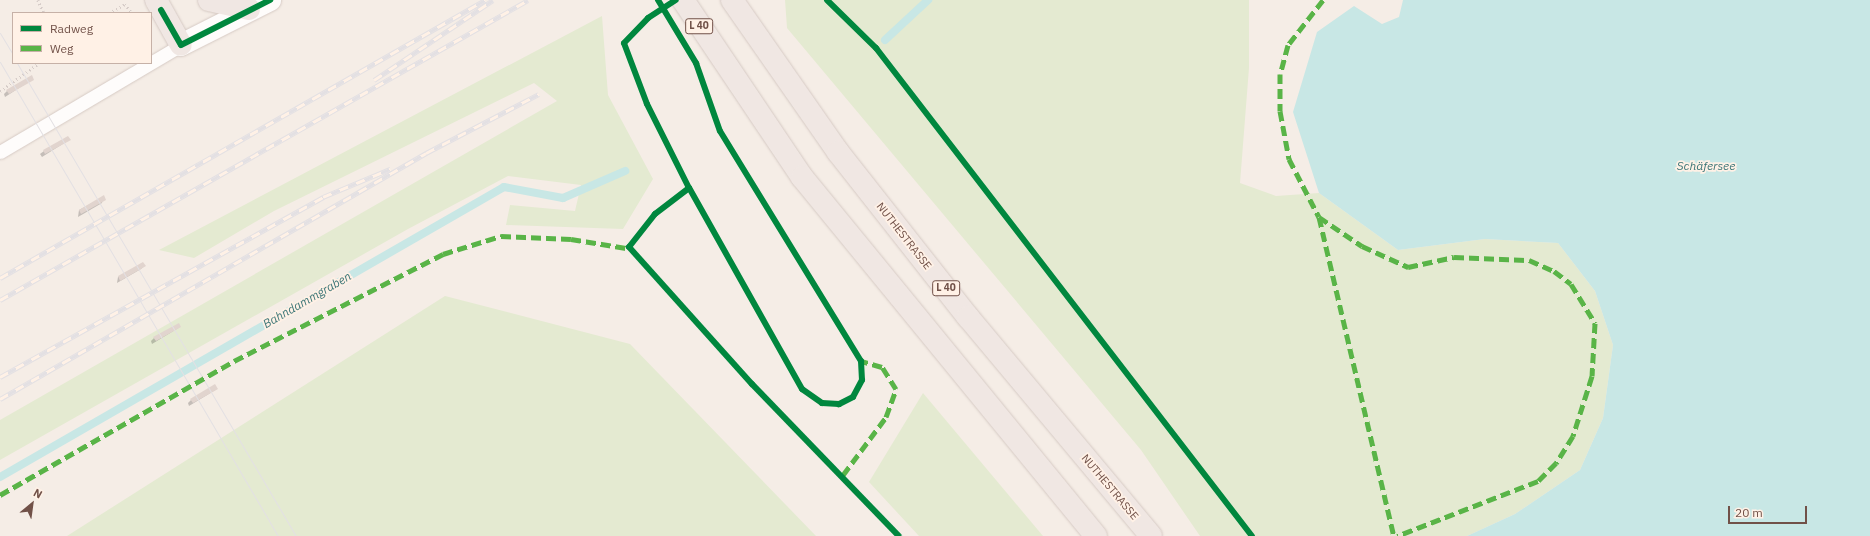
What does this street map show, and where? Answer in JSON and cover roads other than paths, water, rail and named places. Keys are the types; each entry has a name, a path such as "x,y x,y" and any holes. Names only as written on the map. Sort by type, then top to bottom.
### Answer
{"highway":[{"path":"156,0 181,45"},
{"path":"208,0 250,9"},
{"name":"L 40","path":"683,0 716,52 802,178 1096,536"},
{"name":"NUTHESTRASSE","path":"732,0 752,32 838,152 968,317 1151,536"}],"street":[{"path":"181,45 270,0"}],"lane":[{"path":"152,62 181,45"},
{"path":"0,152 149,64"}],"water":[{"name":"Schäfersee","path":"1403,0 1870,0 1870,536 1467,536 1515,514 1580,470 1603,418 1613,345 1595,291 1558,243 1485,239 1398,250 1319,193 1293,112 1317,32 1354,6 1382,24 1399,17"}],"waterway":[{"name":"Bahndammgraben","path":"885,40 928,0"},
{"name":"Bahndammgraben","path":"0,477 504,187 563,198 625,171"}],"tram line":[{"path":"0,33 12,53"},
{"path":"0,62 278,536"},
{"path":"18,64 296,536"}],"railway":[{"path":"0,278 485,0"},
{"path":"374,80 493,0"},
{"path":"0,300 528,0"},
{"path":"0,399 426,153 539,94"},
{"path":"0,377 323,197 390,169"}]}
